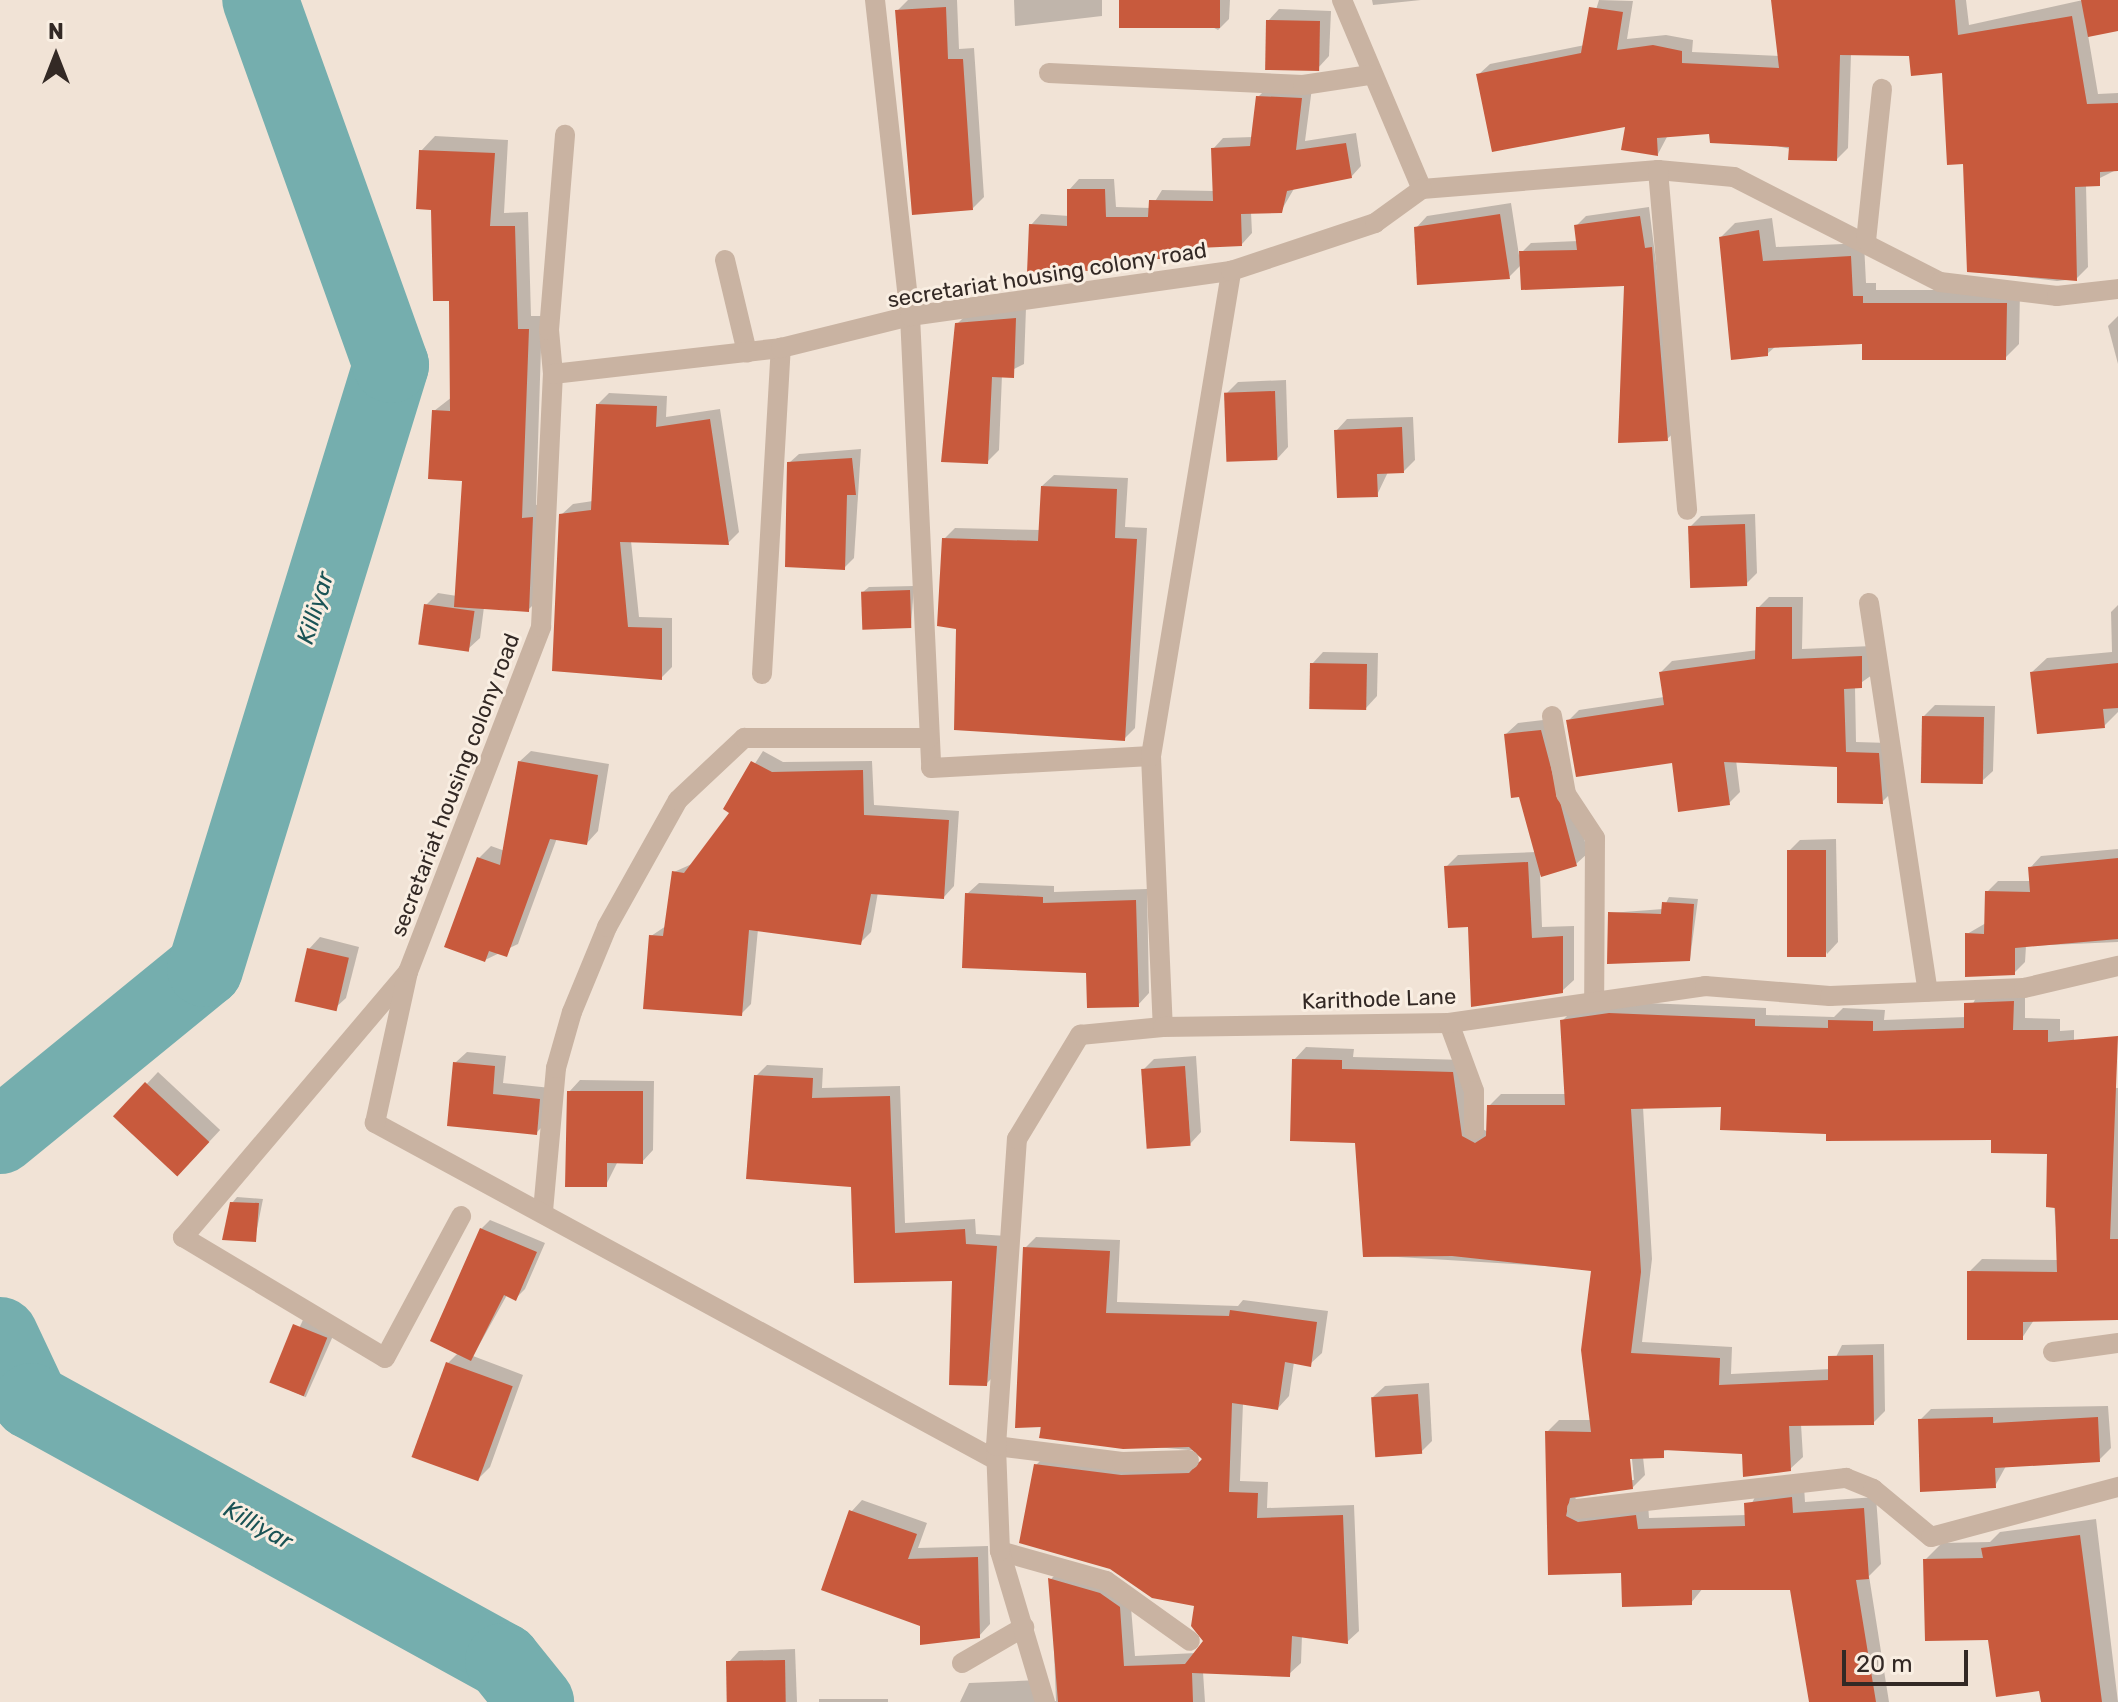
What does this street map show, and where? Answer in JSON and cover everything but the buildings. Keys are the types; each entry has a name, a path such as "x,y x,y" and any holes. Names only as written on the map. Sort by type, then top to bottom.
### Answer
{"street":[{"path":"875,0 910,316 931,768 1151,756"},
{"path":"1342,0 1370,75 1422,189 1658,170 1734,177 1953,284 2057,296 2118,289"},
{"path":"1049,73 1303,85 1370,75"},
{"path":"1866,241 1882,89"},
{"path":"553,374 549,330 565,135"},
{"path":"1658,170 1687,510"},
{"name":"secretariat housing colony road","path":"996,1453 732,1317 543,1211 375,1123 408,972 541,627 553,374 781,348 910,316 1231,271 1375,223 1422,189"},
{"path":"725,260 747,352"},
{"path":"1163,1027 1151,756 1231,271"},
{"path":"762,674 781,348"},
{"path":"1869,603 1928,992"},
{"path":"1552,716 1566,794 1595,838 1594,1002"},
{"path":"543,1211 556,1068 572,1012 607,927 678,800 744,738 929,738"},
{"name":"Karithode Lane","path":"996,1453 1017,1139 1080,1035 1163,1027 1449,1023 1705,986 1830,996 2024,988 2118,966"},
{"path":"408,972 183,1237 385,1358 461,1216"},
{"path":"1449,1023 1474,1091 1474,1130"},
{"path":"2053,1352 2118,1343"},
{"path":"1045,1702 1000,1551 996,1453 1122,1462 1189,1460"},
{"path":"1577,1509 1846,1478 1873,1489 1931,1537 2118,1487"},
{"path":"1000,1551 1106,1581 1190,1641"},
{"path":"962,1663 1024,1627"}],"waterway":[{"name":"Killiyar","path":"0,1136 205,969 391,365 260,0"},
{"name":"Killiyar","path":"0,1335 31,1401 503,1661 536,1702"}]}
